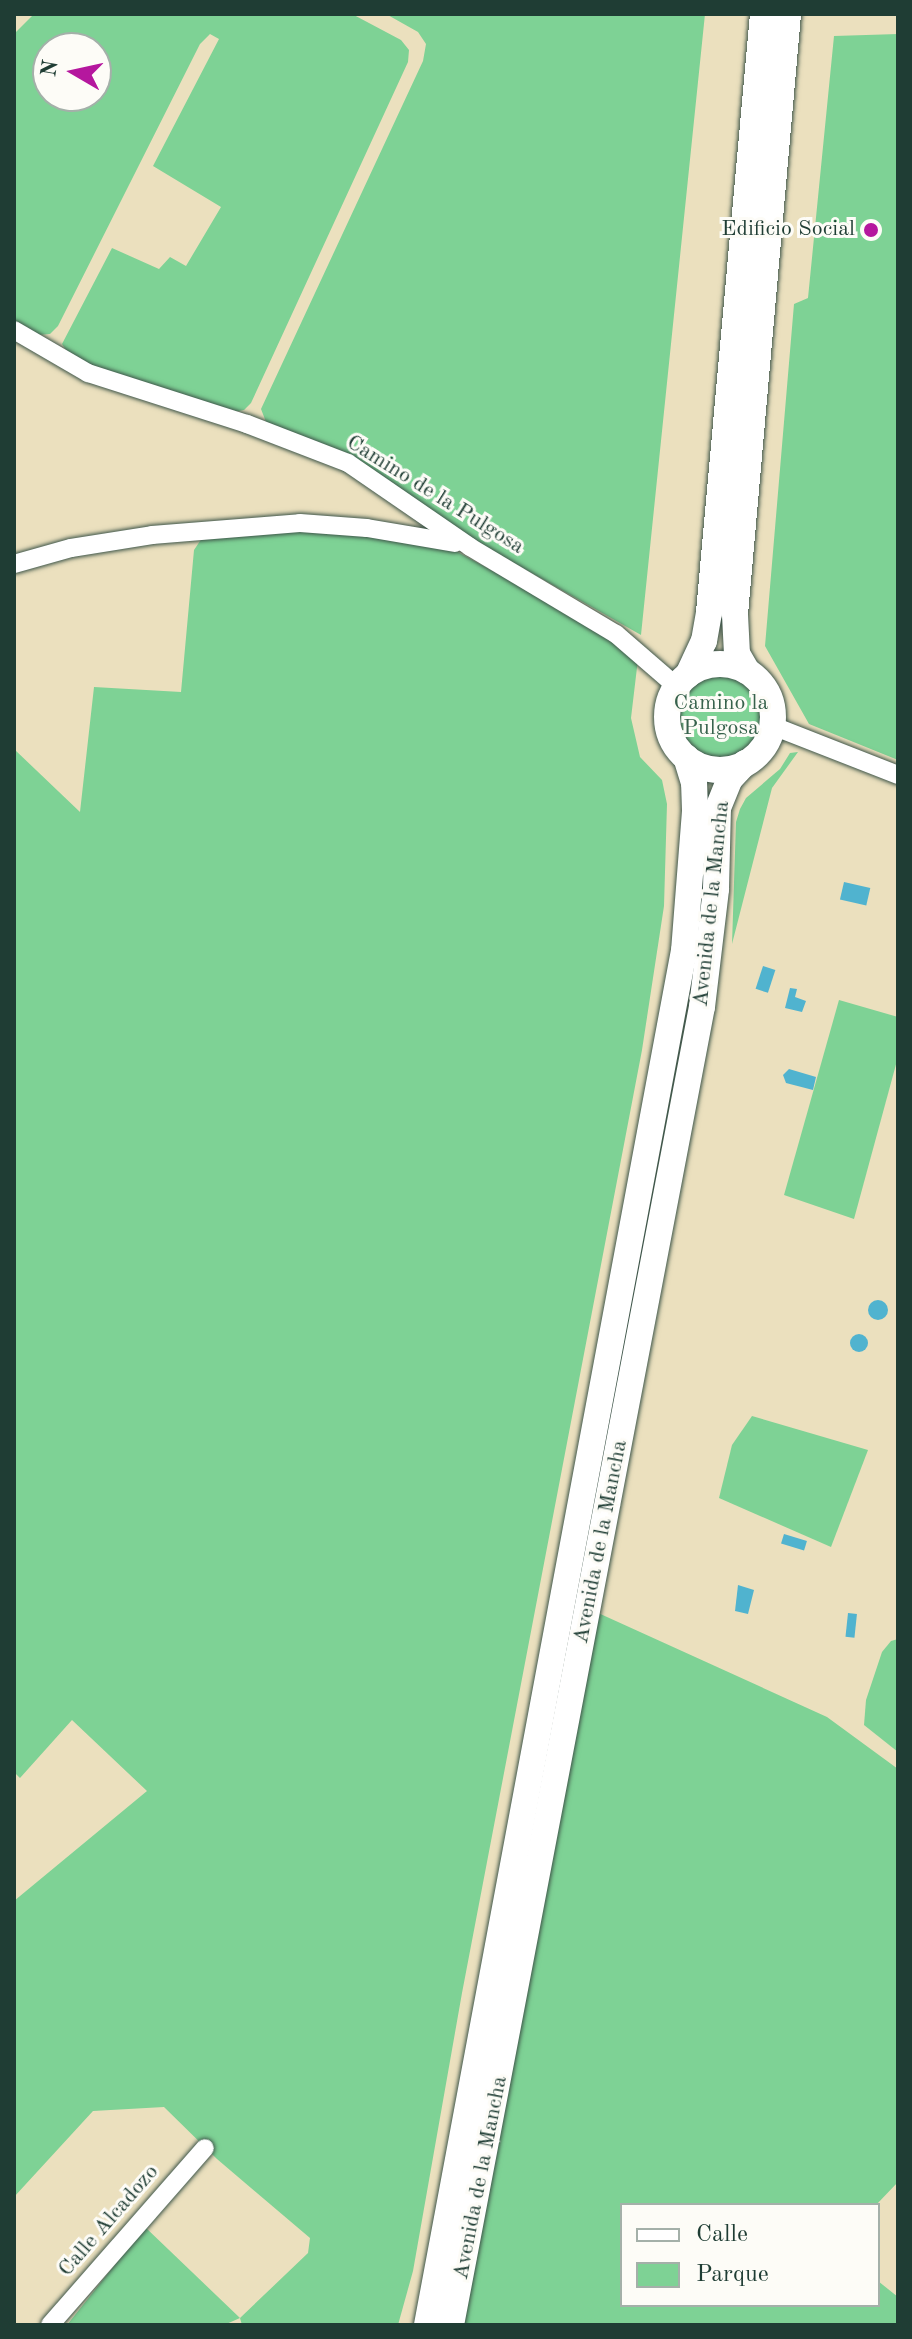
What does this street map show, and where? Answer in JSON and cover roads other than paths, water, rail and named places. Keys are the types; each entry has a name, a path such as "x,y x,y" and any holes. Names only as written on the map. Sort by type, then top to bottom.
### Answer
{"main road":[{"path":"763,14 709,612 704,641 682,680 667,716 669,731 686,757 712,769 729,769 745,763 765,745 773,726 767,692 747,671 737,654 735,614 788,14"},
{"path":"682,680 716,664 747,671"},
{"name":"Avenida de la Mancha","path":"427,2325 684,951 695,810 694,783 686,757"},
{"name":"Avenida de la Mancha","path":"451,2325 702,1007 716,889 717,820 725,788 745,763"}],"street":[{"name":"Camino de la Pulgosa","path":"14,330 88,373 247,424 348,463 470,547 616,634 682,680"},
{"path":"14,564 71,548 152,535 300,523 367,528 470,547"},
{"path":"773,726 898,775"},
{"name":"Calle Alcadozo","path":"50,2325 205,2148"}],"water":[{"path":"844,882 870,888 866,906 840,900"},
{"path":"763,966 775,970 768,993 756,989"},
{"path":"790,988 797,989 795,997 806,1001 802,1012 785,1008"},
{"path":"789,1069 816,1077 813,1090 786,1083 783,1075"},
{"path":"878,1300 885,1303 888,1310 885,1317 878,1320 871,1317 868,1310 871,1303"},
{"path":"855,1334 863,1334 868,1343 866,1350 855,1352 850,1347 850,1339"},
{"path":"784,1534 807,1541 804,1551 781,1544"},
{"path":"738,1585 754,1590 748,1614 735,1611"},
{"path":"848,1613 857,1614 854,1638 845,1637"}],"place":[{"name":"Edificio Social","path":"871,230"}],"park label":[{"name":"Camino la Pulgosa","path":"721,716"}]}
